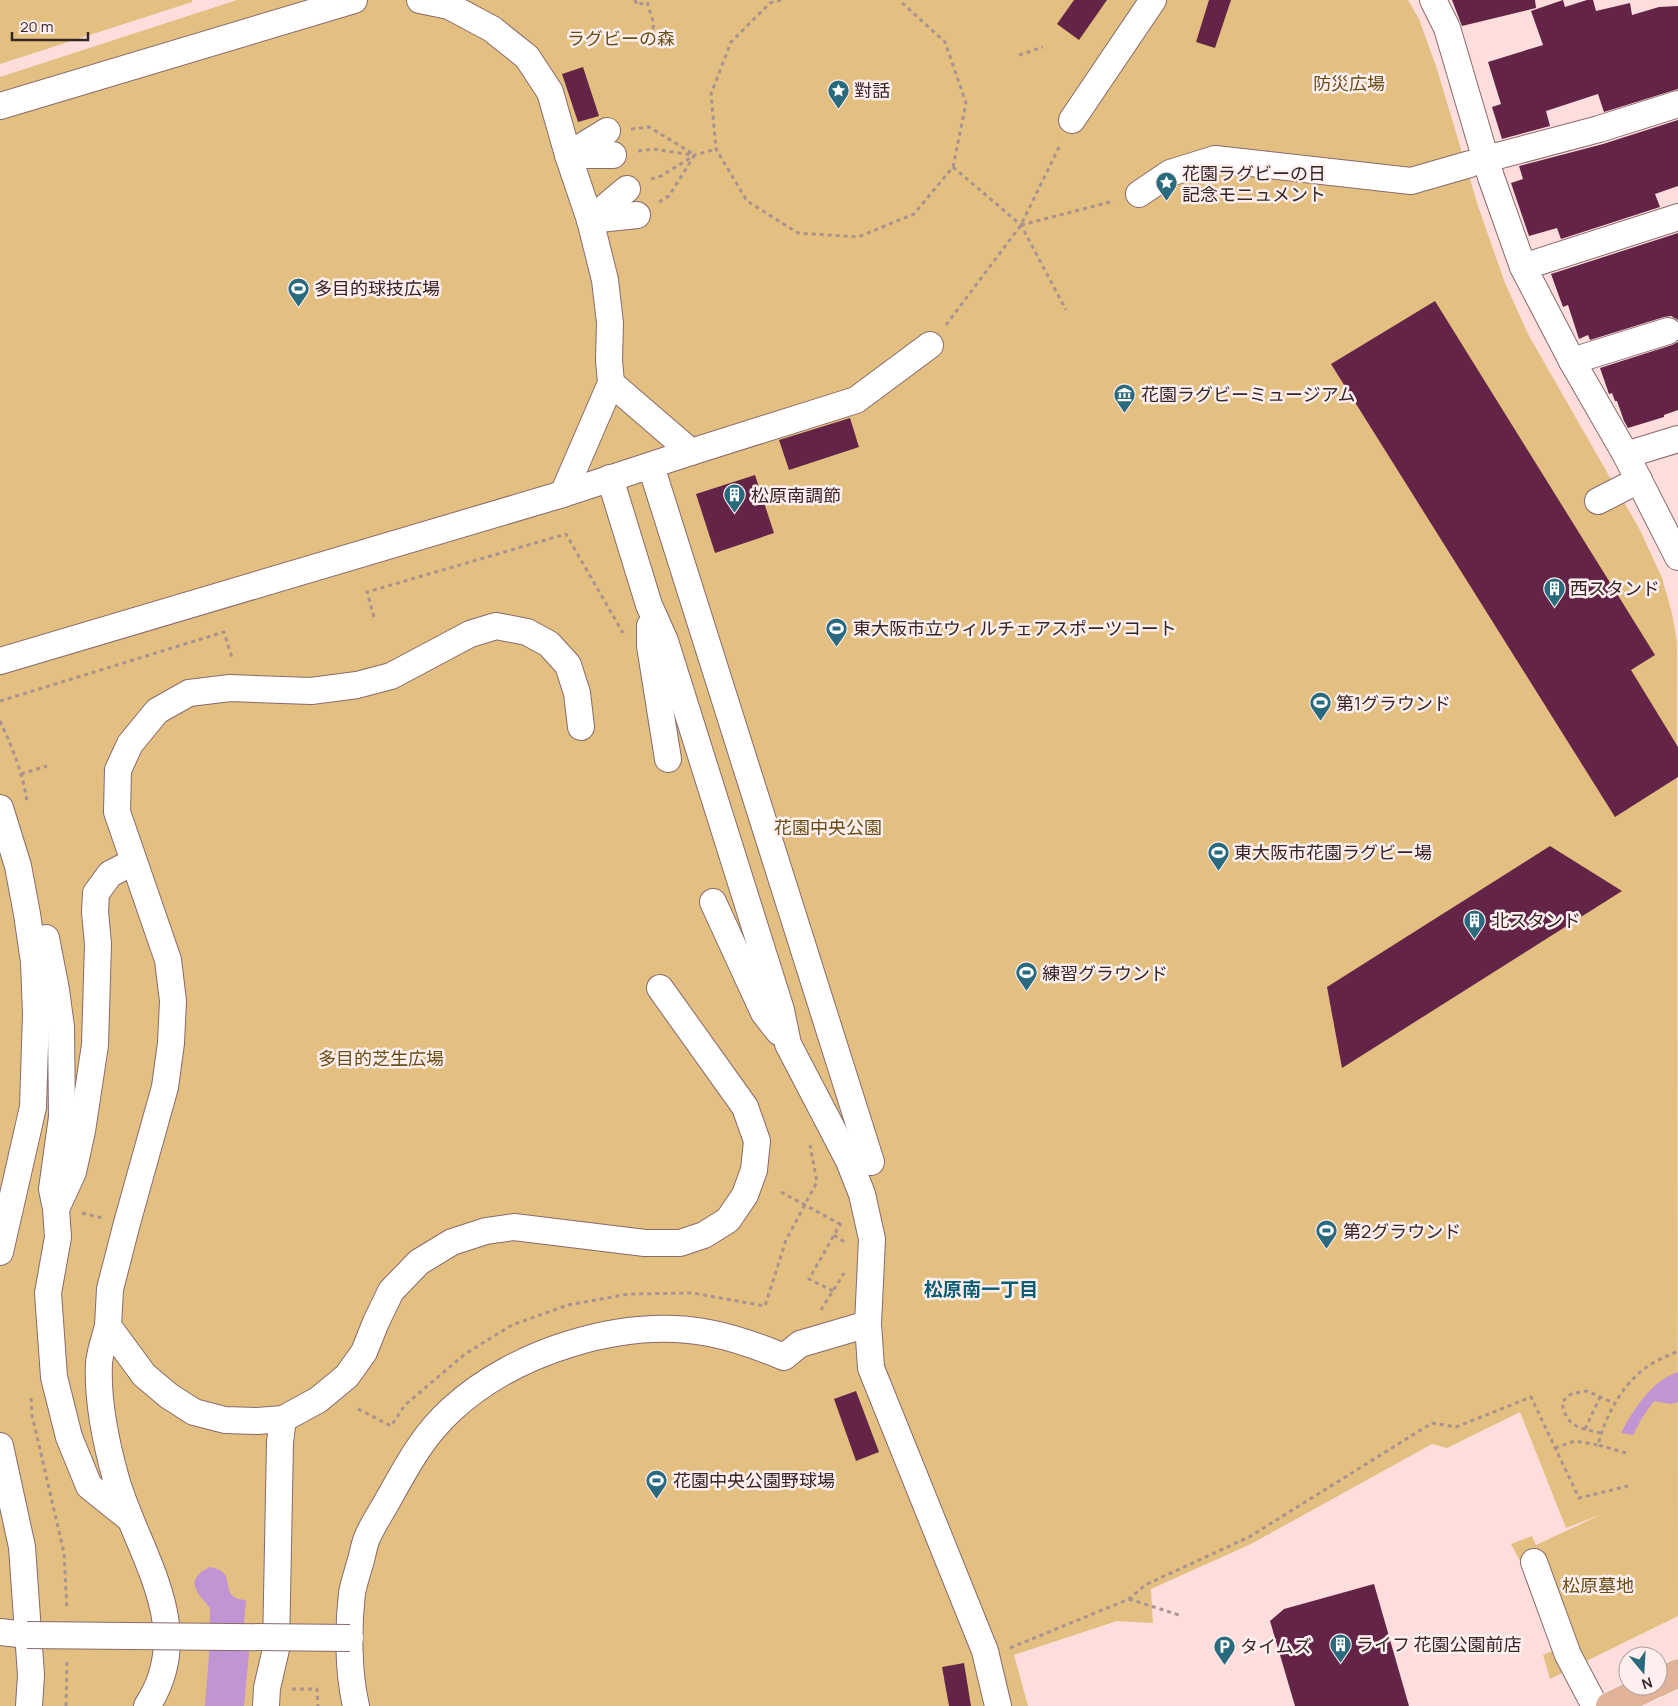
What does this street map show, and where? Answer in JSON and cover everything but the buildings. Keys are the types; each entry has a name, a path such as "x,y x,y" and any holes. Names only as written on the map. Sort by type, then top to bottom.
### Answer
{"main road":[{"path":"1610,1706 1630,1696"}],"street":[{"path":"0,106 354,0"},
{"path":"420,0 449,6 492,29 527,57 550,92 568,155 590,220 605,280 610,323 609,360 611,383 563,494"},
{"path":"1072,120 1153,0"},
{"path":"1433,0 1447,28 1478,162 1491,176 1522,267 1572,361 1626,455 1678,557"},
{"path":"1139,194 1170,173 1215,158 1411,181 1599,129 1678,104"},
{"path":"568,155 610,143"},
{"path":"590,220 627,189"},
{"path":"590,220 637,215"},
{"path":"1522,267 1678,217"},
{"path":"1572,361 1668,330"},
{"path":"0,661 563,494 856,400 930,346"},
{"path":"611,383 690,452"},
{"path":"1626,455 1678,440"},
{"path":"651,466 871,1162"},
{"path":"610,478 649,606 665,641 778,1000 788,1044"},
{"path":"1598,501 1639,480"},
{"path":"649,606 650,646 668,759"},
{"path":"147,1706 156,1692 168,1649 165,1613 152,1571 116,1480 102,1423 99,1362 108,1326 110,1289 165,1087 171,1043 173,1001 168,960 117,812 118,770 130,744 157,711 189,693 230,688 311,691 357,685 391,676 470,634 496,626 527,632 542,640 549,644 568,665 577,694 581,727"},
{"path":"0,808 18,866 27,914 34,962 36,1014 33,1108 0,1252"},
{"path":"56,1208 73,1172 82,1131 95,1045 98,944 95,912 96,893 110,874 133,862"},
{"path":"0,875 16,913 27,914 44,931 56,990 61,1027 62,1117 52,1189 56,1208 58,1237 48,1293 54,1377 69,1437 89,1486 130,1519"},
{"path":"713,902 764,1013 788,1044 849,1161 862,1194 872,1239 868,1324 871,1368 985,1651 998,1706"},
{"path":"108,1326 144,1375 194,1412 225,1420 257,1421 283,1419 318,1400 347,1376 364,1352 391,1291 419,1262 452,1242 486,1231 514,1226 645,1242 680,1242 704,1236 728,1220 744,1195 754,1170 757,1141 745,1107 660,988"},
{"path":"356,1706 353,1693 350,1638 352,1592 367,1538 418,1446 451,1409 484,1384 531,1358 585,1339 623,1332 667,1330 707,1333 740,1340 784,1357 800,1344 868,1324"},
{"path":"266,1706 267,1688 276,1649 280,1442 283,1419"},
{"path":"0,1446 22,1546 30,1706"},
{"path":"1534,1562 1568,1655 1595,1706"},
{"path":"0,1632 27,1635 350,1638"}],"path":[{"path":"635,0 637,5 647,2 654,24 651,37 658,45"},
{"path":"782,0 770,2 731,42 711,94 716,149 747,201 798,233 858,238 914,214 953,167 966,104 945,42 899,0"},
{"path":"1019,55 1043,47"},
{"path":"930,346 1021,225 1072,120"},
{"path":"649,127 695,155"},
{"path":"653,149 695,155"},
{"path":"661,176 695,155 716,149"},
{"path":"669,196 695,155"},
{"path":"953,167 1021,225 1066,310"},
{"path":"1021,225 1139,194"},
{"path":"374,617 367,592 566,534 624,634"},
{"path":"0,701 224,632 232,658"},
{"path":"21,774 47,766"},
{"path":"781,1192 840,1225"},
{"path":"833,1291 810,1279 840,1225 862,1194"},
{"path":"800,1344 848,1267"},
{"path":"1598,1445 1606,1418 1614,1403 1632,1380 1652,1364 1678,1351"},
{"path":"1601,1433 1572,1424 1564,1414 1562,1402 1571,1394 1587,1392 1614,1403"},
{"path":"1005,1650 1129,1599 1145,1585 1249,1537 1432,1423 1456,1427 1531,1396 1579,1498 1628,1486"},
{"path":"1585,1429 1600,1396"},
{"path":"358,1409 391,1426"},
{"path":"1555,1448 1575,1441 1626,1453"},
{"path":"1129,1599 1182,1616"},
{"path":"317,1689 318,1706"}],"green space":[{"path":"0,0 192,0 192,2 0,64"},
{"name":"花園中央公園","path":"237,0 1408,0 1419,19 1437,69 1478,206 1505,283 1528,334 1640,530 1662,578 1672,613 1677,642 1678,1616 1550,1679 1543,1655 1557,1649 1511,1544 1532,1536 1536,1545 1602,1514 1566,1528 1520,1412 1447,1448 1432,1444 1251,1544 1151,1589 1153,1623 1117,1621 1014,1655 1028,1706 0,1706 0,77"}],"shaded area":[{"path":"1678,1372 1678,1402 1671,1404 1654,1401 1633,1435 1621,1433 1644,1397 1668,1376"},
{"path":"210,1567 218,1569 226,1576 229,1589 234,1597 246,1600 244,1622 249,1653 244,1706 205,1706 210,1608 197,1591 195,1581 202,1572"}],"place":[{"name":"對話","path":"838,109"},
{"name":"花園ラグビーの日 記念モニュメント","path":"1166,202"},
{"name":"多目的球技広場","path":"298,307"},
{"name":"花園ラグビーミュージアム","path":"1125,413"},
{"name":"松原南調節","path":"735,514"},
{"name":"西スタンド","path":"1554,607"},
{"name":"東大阪市立ウィルチェアスポーツコート","path":"837,647"},
{"name":"第1グラウンド","path":"1320,722"},
{"name":"東大阪市花園ラグビー場","path":"1218,871"},
{"name":"北スタンド","path":"1475,939"},
{"name":"練習グラウンド","path":"1026,992"},
{"name":"第2グラウンド","path":"1327,1250"},
{"name":"花園中央公園野球場","path":"657,1499"},
{"name":"ライフ 花園公園前店","path":"1340,1663"},
{"name":"タイムズ","path":"1224,1665"}],"district":[{"name":"松原南一丁目","path":"981,1289"}],"park label":[{"name":"ラグビーの森","path":"621,38"},
{"name":"防災広場","path":"1349,83"},
{"name":"多目的芝生広場","path":"381,1058"},
{"name":"松原墓地","path":"1598,1585"}]}
